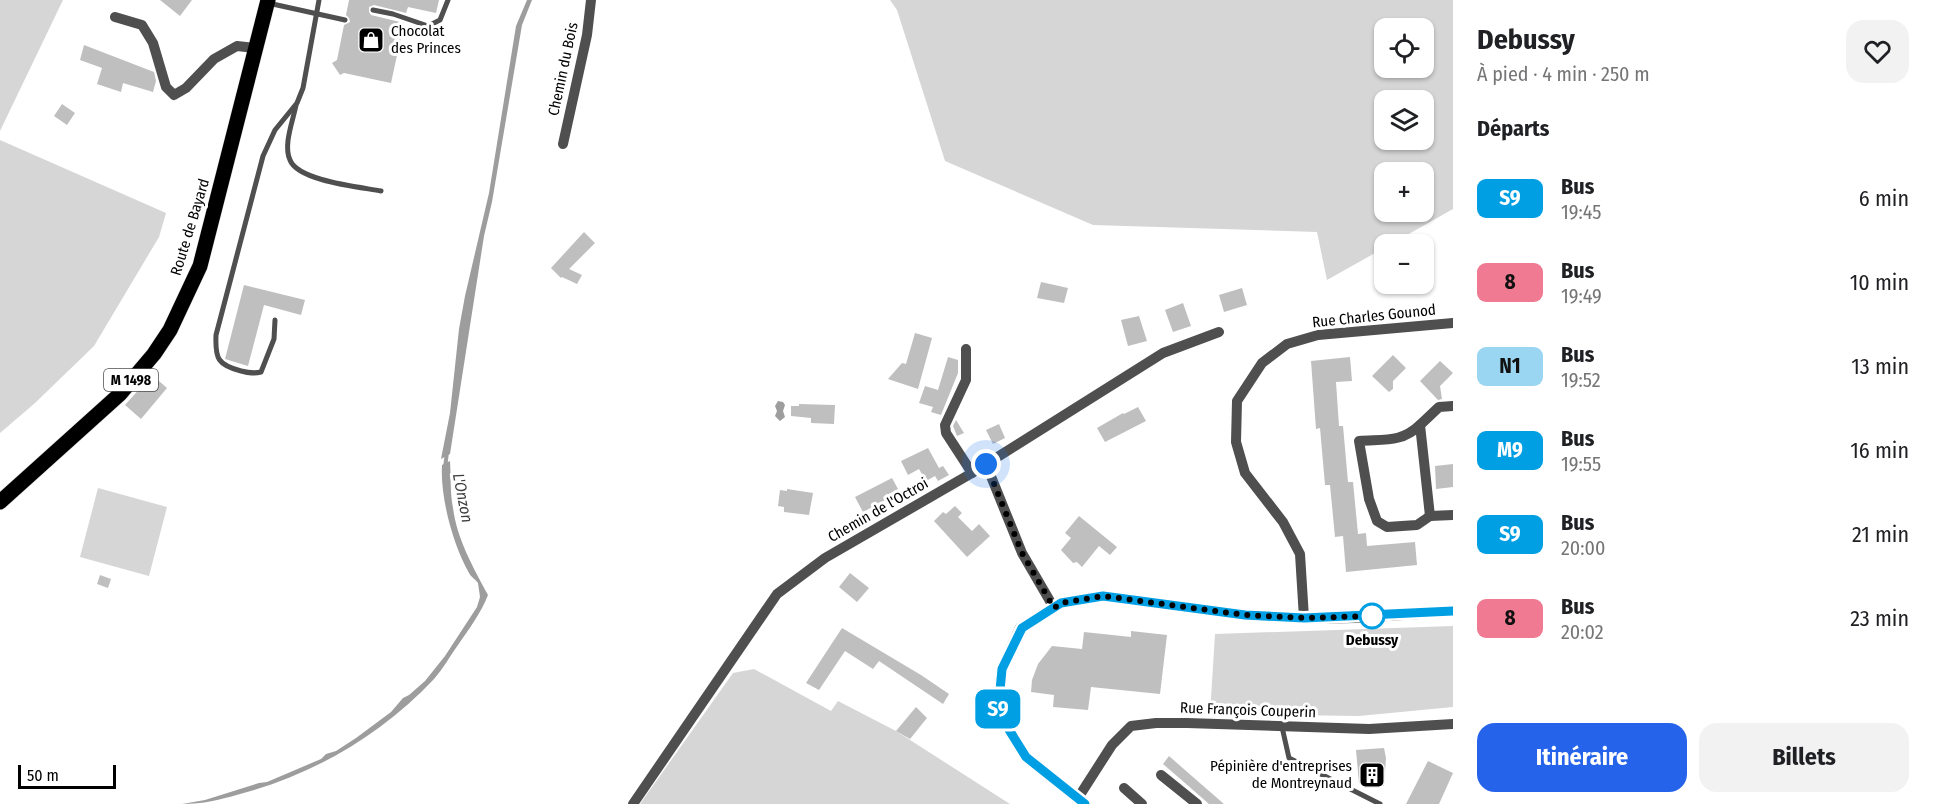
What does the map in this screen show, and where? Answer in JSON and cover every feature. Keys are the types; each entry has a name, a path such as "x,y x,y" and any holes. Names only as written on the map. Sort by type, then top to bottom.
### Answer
{"main road":[{"name":"Route de Bayard","path":"1,500 120,394 154,354 170,330 200,266 268,1"}],"street":[{"name":"Chemin du Bois","path":"563,144 587,36 591,0"},
{"path":"115,17 142,25 153,43 166,87 174,95 186,88 214,59 237,46 255,48"},
{"name":"Rue Charles Gounod","path":"1304,618 1300,554 1283,522 1245,473 1236,442 1237,401 1262,363 1287,344 1318,334 1453,323"},
{"name":"Chemin de l'Octroi","path":"633,804 777,594 825,558 972,473 1163,353 1219,332"},
{"path":"966,349 966,380 945,425 945,433 972,473"},
{"path":"1453,406 1439,407 1410,434 1399,439 1359,441 1369,499 1377,521 1387,527 1417,525 1430,516 1453,515"},
{"path":"1420,425 1430,516"},
{"path":"986,464 1022,553 1054,608"},
{"path":"1082,801 1026,757 998,712 1002,669 1022,628 1061,603 1103,596 1245,615 1304,618 1453,611"},
{"name":"Rue François Couperin","path":"1082,801 1112,745 1131,726 1187,723 1282,728 1369,729 1453,724"},
{"path":"1161,776 1197,804"},
{"path":"1124,788 1142,804"}],"lane":[{"path":"319,0 308,65 287,148 290,162 301,172 317,178 381,191"},
{"path":"373,10 428,26 440,20 448,0"},
{"path":"268,1 345,20"},
{"path":"275,320 274,339 261,372 254,374 232,368 223,365 218,359 215,350 216,335 263,156 275,130 297,103"},
{"path":"1282,728 1289,758 1380,804"}],"shaded area":[{"path":"0,0 63,0 0,131"},
{"path":"527,0 532,0 522,25 492,202 484,236 450,454 441,459 450,413 465,296 489,193 516,26"},
{"path":"890,0 1453,0 1453,209 1434,220 1434,162 1374,162 1374,222 1430,222 1409,234 1374,234 1374,254 1327,280 1317,232 1093,225 945,161 897,10"},
{"path":"0,140 166,213 159,237 94,346 0,433"},
{"path":"778,401 785,405 783,411 785,417 780,421 775,416 777,411 775,406"},
{"path":"450,461 452,502 458,531 466,553 488,595 474,621 437,675 392,718 369,735 320,764 268,786 211,801 182,804 205,800 267,782 336,751 391,712 403,698 425,681 445,656 477,607 480,597 478,583 469,573 458,549 445,506 442,465"},
{"path":"98,488 167,507 149,576 80,557"},
{"path":"1453,626 1453,707 1359,716 1210,714 1215,634"},
{"path":"754,669 831,711 838,701 896,731 1010,804 640,804 733,673"}],"building":[{"path":"160,0 192,0 180,16"},
{"name":"Chocolat des Princes","path":"349,0 439,0 436,13 408,7 406,13 374,5 369,7 371,15 404,23 391,83 344,73 340,75 332,63 337,60 344,25 350,22 346,15"},
{"path":"84,45 154,72 156,81 153,92 123,83 121,92 97,84 102,68 80,60"},
{"path":"62,104 75,113 67,125 54,116"},
{"path":"584,232 595,243 569,269 582,275 577,284 561,278 551,268"},
{"path":"1041,282 1068,288 1064,303 1037,298"},
{"path":"244,285 305,300 301,315 264,305 248,366 225,359"},
{"path":"1242,288 1247,305 1224,312 1219,295"},
{"path":"1183,303 1191,326 1173,332 1165,310"},
{"path":"1139,316 1147,341 1128,346 1121,320"},
{"path":"915,333 932,338 918,389 888,379 902,363 906,364"},
{"path":"1393,355 1406,368 1393,381 1393,389 1389,392 1372,376"},
{"path":"948,357 958,360 958,373 941,415 931,412 933,407 919,403 925,386 938,390"},
{"path":"1350,357 1352,381 1336,382 1339,426 1343,426 1348,482 1353,482 1358,534 1366,533 1367,546 1415,542 1417,565 1346,572 1343,536 1335,537 1330,485 1325,485 1320,428 1316,429 1311,361"},
{"path":"1440,361 1453,373 1440,386 1442,399 1438,400 1420,381"},
{"path":"152,375 167,388 141,419 125,405"},
{"path":"799,404 835,405 834,424 811,423 811,418 791,416 791,406 799,406"},
{"path":"1138,407 1146,421 1105,442 1097,428"},
{"path":"956,420 964,433 957,436 953,426"},
{"path":"999,424 1005,438 993,444 986,430"},
{"path":"928,448 939,468 943,466 949,475 938,481 935,476 926,481 919,469 908,475 901,461"},
{"path":"1453,464 1453,487 1436,489 1435,466"},
{"path":"892,478 898,489 887,495 889,498 863,512 855,497"},
{"path":"787,489 813,493 809,515 784,512 784,507 778,506 780,490 787,491"},
{"path":"955,506 962,513 958,517 972,531 979,524 990,536 967,557 934,521 943,512 946,514"},
{"path":"1079,516 1117,547 1110,555 1099,546 1082,567 1077,562 1073,563 1061,550 1071,538 1065,533"},
{"path":"850,573 869,588 857,602 839,587"},
{"path":"100,575 111,579 108,588 97,584"},
{"path":"842,628 949,694 943,704 879,661 873,669 845,651 819,690 806,683"},
{"path":"1131,631 1167,635 1160,694 1091,687 1088,710 1053,707 1054,695 1031,692 1032,680 1038,664 1052,646 1082,649 1084,632 1131,637"},
{"path":"916,707 927,718 910,739 896,731"},
{"name":"Pépinière d'entreprises de Montreynaud","path":"1384,748 1386,758 1384,786 1359,783 1356,750"},
{"path":"1169,756 1224,804 1209,804 1163,764"},
{"path":"1428,761 1453,773 1439,804 1406,804"}],"waterway":[{"name":"L'Onzon","path":"445,468 447,452"}],"bus line":[{"name":"S9","path":"1085,804 1026,757 998,712 1002,669 1022,628 1061,603 1103,596 1245,615 1304,618 1453,611"}],"place":[{"name":"Chocolat des Princes","path":"371,40"},
{"name":"Debussy","path":"1372,616"},
{"name":"Pépinière d'entreprises de Montreynaud","path":"1372,775"}],"route":[{"path":"986,464 1022,553 1054,608 1061,603 1103,596 1245,615 1304,618 1372,616"}]}
